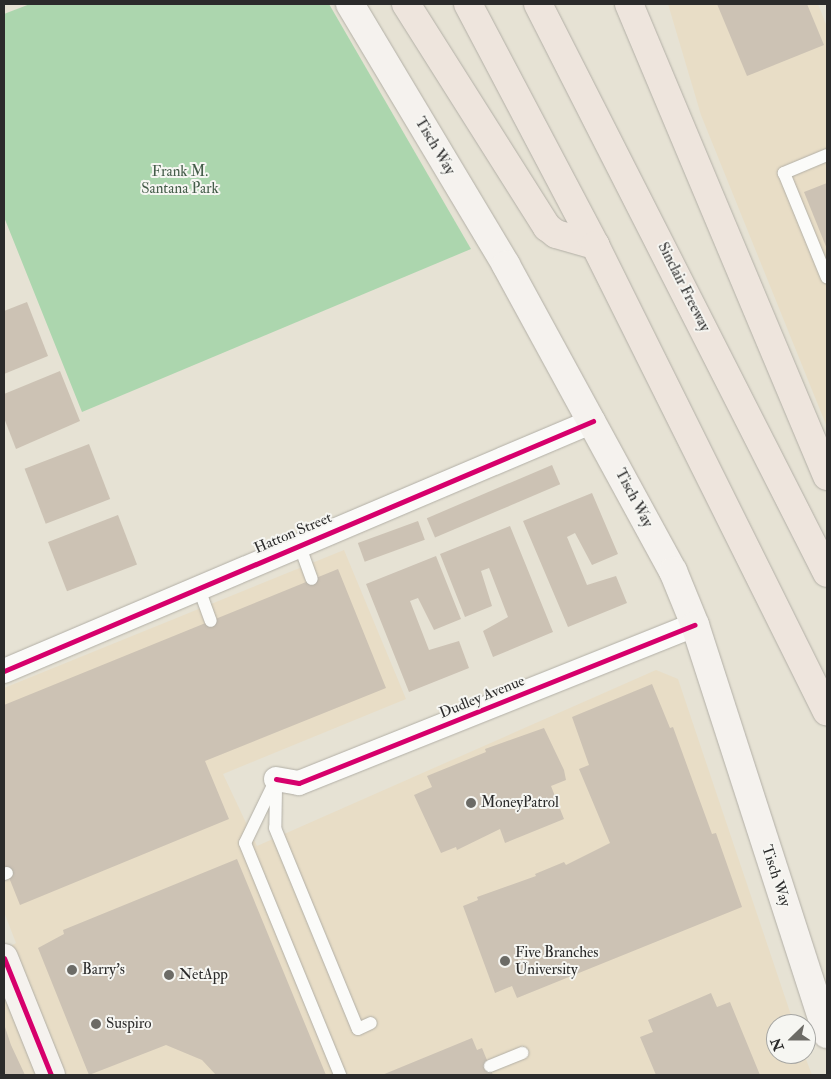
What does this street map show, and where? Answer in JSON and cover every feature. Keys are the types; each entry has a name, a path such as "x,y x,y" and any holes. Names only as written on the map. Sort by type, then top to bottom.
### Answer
{"highway":[{"path":"406,4 547,228 565,238 595,245"},
{"path":"468,4 595,245 827,712"},
{"name":"Sinclair Freeway","path":"538,4 827,573"},
{"path":"630,4 827,476"}],"main road":[{"name":"Tisch Way","path":"350,4 506,265 593,421 673,571 695,626 827,1034"},
{"path":"4,958 51,1075"}],"street":[{"name":"Hatton Street","path":"4,671 198,586 593,421"},
{"name":"Dudley Avenue","path":"276,779 299,783 695,626"}],"lane":[{"path":"827,155 784,173 827,278"},
{"path":"299,544 312,580"},
{"path":"198,586 211,621"},
{"path":"276,779 275,828 358,1029 371,1023"},
{"path":"276,779 245,842 340,1075"},
{"path":"490,1066 522,1053"}],"shaded area":[{"path":"668,4 818,4 827,27 827,427 701,115"},
{"path":"344,550 406,699 223,774 257,846 656,670 678,679 791,1014 766,1014 766,1064 808,1064 812,1075 4,1075 4,950 16,943 4,912 4,688"}],"green space":[{"name":"Frank M. Santana Park","path":"30,4 329,4 471,249 82,412 4,217 4,14"}],"building":[{"path":"717,4 807,4 824,45 747,76"},
{"path":"827,183 827,249 804,192"},
{"path":"27,302 48,356 4,374 4,311"},
{"path":"60,371 80,421 16,449 4,418 4,394"},
{"path":"89,444 110,499 46,524 25,469"},
{"path":"552,465 560,484 435,537 427,518"},
{"path":"592,493 618,554 592,565 575,533 567,537 587,585 616,576 627,603 568,627 523,521"},
{"path":"118,515 137,564 67,591 48,542"},
{"path":"418,521 425,540 365,562 358,543"},
{"path":"510,526 553,632 493,657 483,631 508,617 489,568 481,571 492,606 465,617 440,554"},
{"path":"436,556 461,619 434,630 418,598 410,601 429,650 459,641 469,668 409,692 366,584"},
{"path":"338,569 386,688 205,761 229,819 20,905 4,865 4,705"},
{"path":"652,684 670,728 673,727 712,834 716,833 742,907 517,998 512,986 495,993 463,906 478,900 477,897 536,876 535,874 564,862 566,865 610,843 579,769 589,765 572,717"},
{"path":"544,728 564,770 566,780 551,786 564,819 505,843 500,829 457,850 456,847 441,853 414,795 432,787 427,776 486,752 485,749"},
{"path":"237,859 326,1075 216,1075 202,1060 166,1045 89,1075 38,948 64,934 63,930"},
{"path":"711,993 717,1007 730,1002 760,1075 656,1075 640,1037 653,1032 648,1020"},
{"path":"4,1024 11,1045 25,1075 4,1075"},
{"path":"472,1038 477,1050 482,1048 493,1075 382,1075"}],"cycle path":[{"path":"4,671 593,421"},
{"path":"276,779 299,783 695,625"},
{"path":"4,958 51,1075"}],"place":[{"name":"MoneyPatrol","path":"471,803"},
{"name":"Five Branches University","path":"505,961"},
{"name":"Barry's","path":"72,970"},
{"name":"NetApp","path":"169,975"},
{"name":"Suspiro","path":"96,1024"}]}
